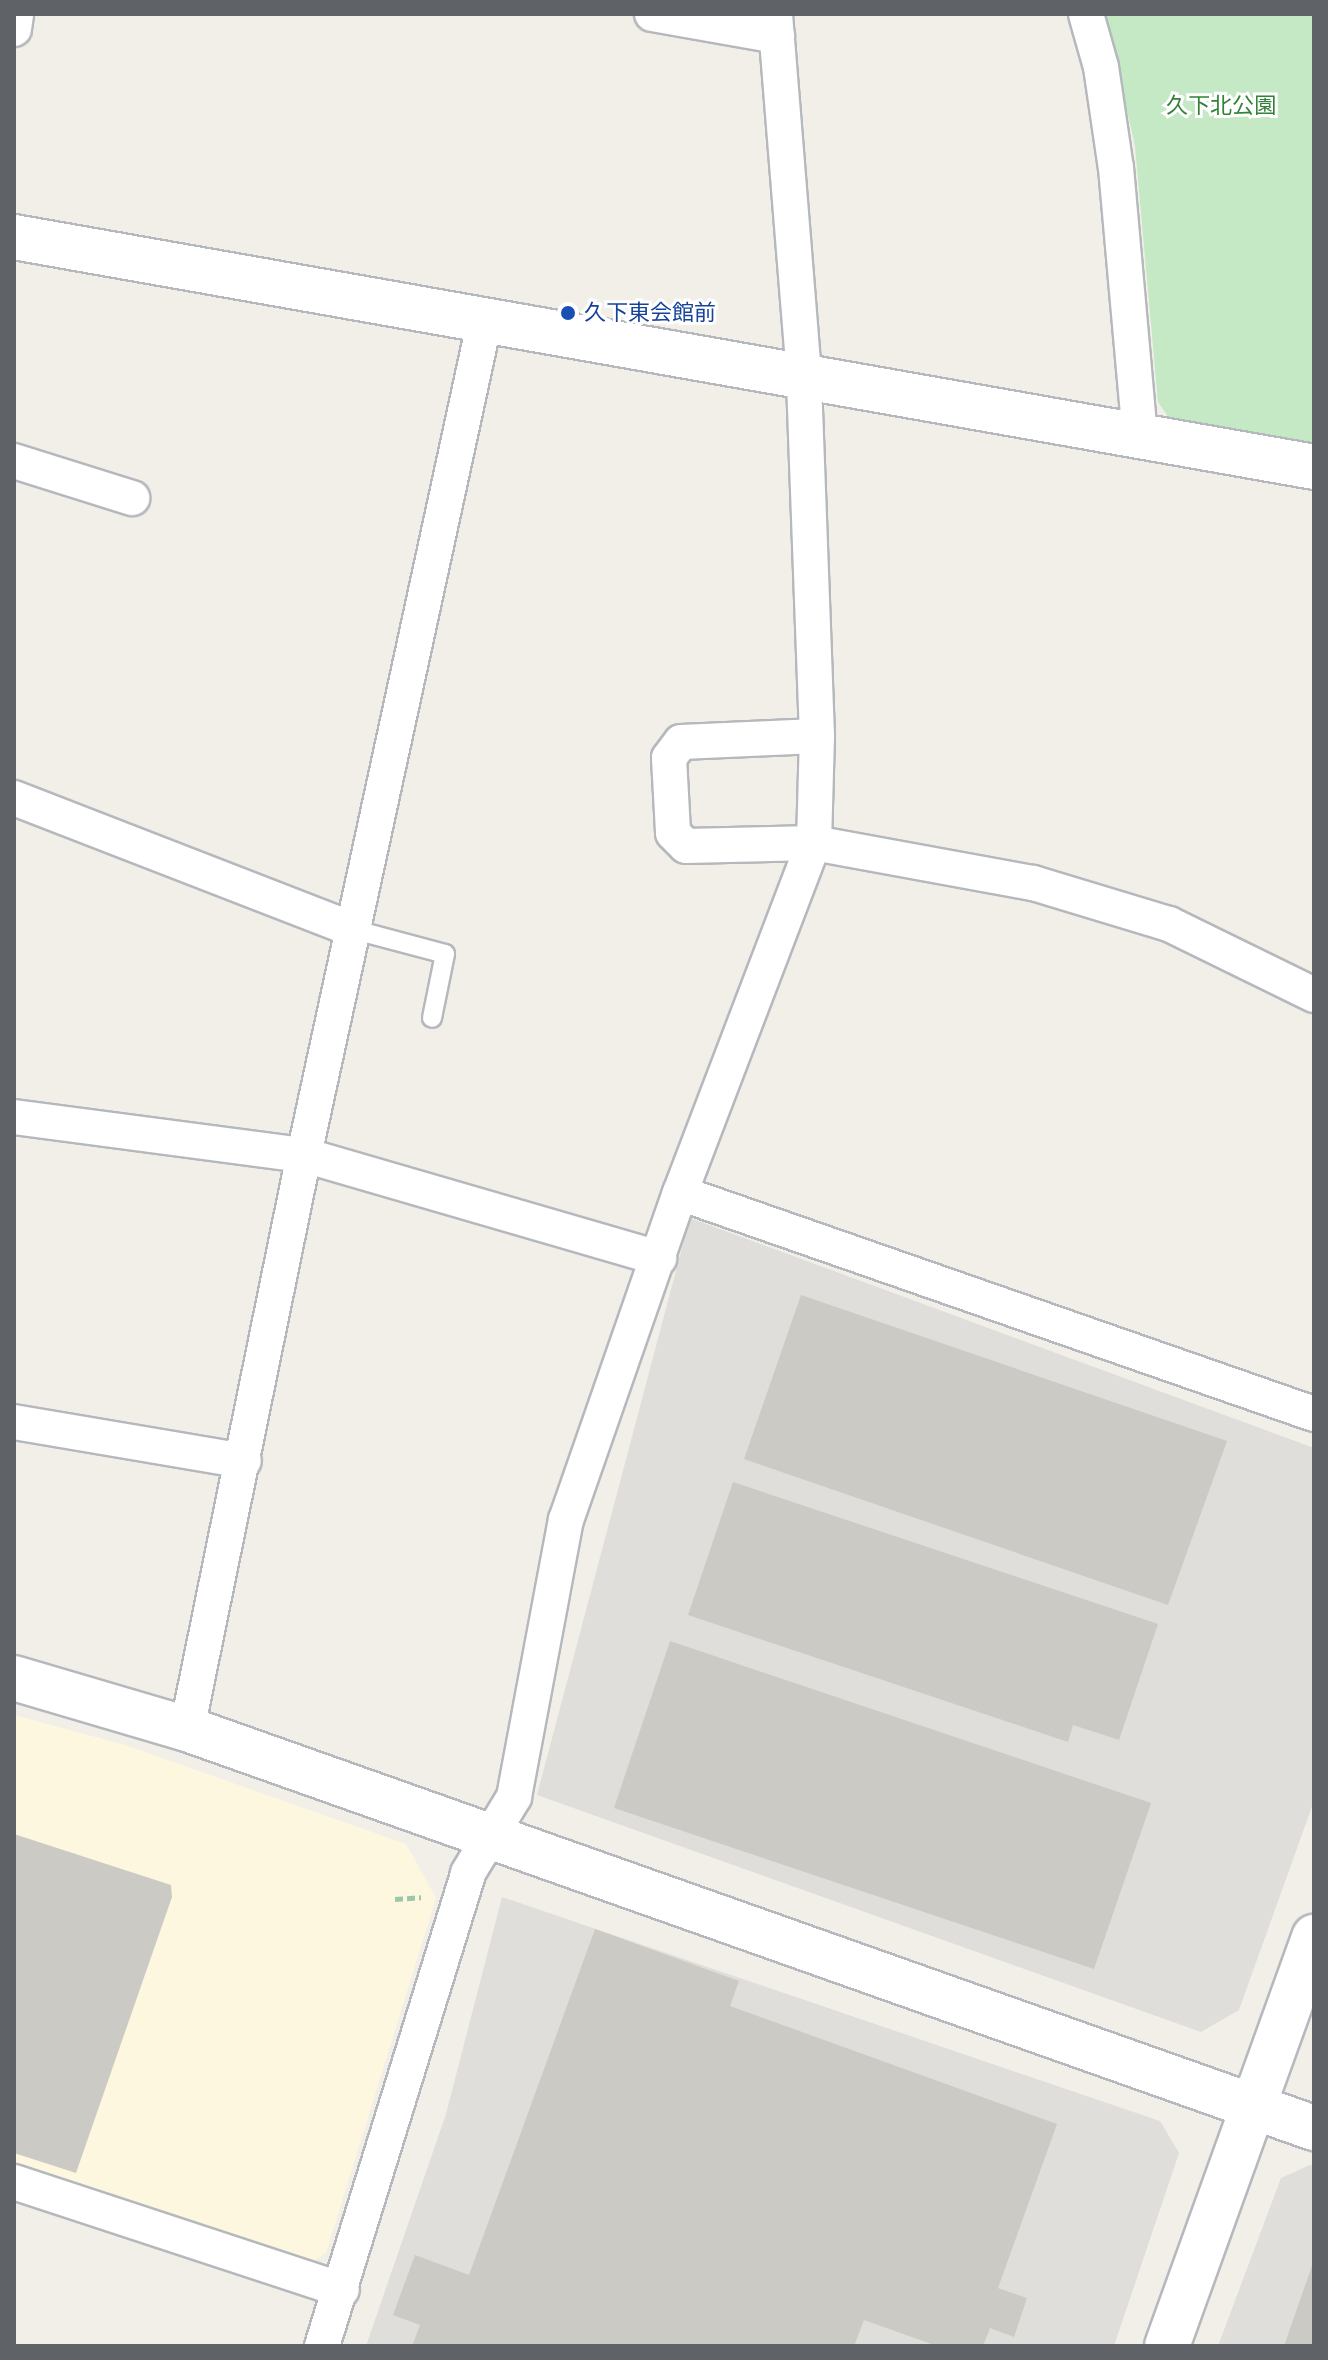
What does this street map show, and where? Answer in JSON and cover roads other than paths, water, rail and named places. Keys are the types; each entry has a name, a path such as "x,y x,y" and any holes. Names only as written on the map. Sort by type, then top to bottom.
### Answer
{"street":[{"path":"14,29 16,14"},
{"path":"322,2346 342,2290 468,1873 514,1797 566,1520 680,1193 814,843 817,736 804,375 776,25 652,14"},
{"path":"1086,14 1101,67 1116,168 1140,437"},
{"path":"14,237 1314,467"},
{"path":"187,1729 304,1155 485,319"},
{"path":"14,461 132,498"},
{"path":"817,736 681,742 669,758 673,833 686,846 814,843 1033,883 1169,924 1314,995"},
{"path":"14,798 355,930"},
{"path":"14,1117 304,1155 659,1258"},
{"path":"680,1193 1314,1414"},
{"path":"14,1422 244,1461"},
{"path":"14,1678 187,1729 1314,2128"},
{"path":"1167,2346 1314,1937"},
{"path":"14,2182 342,2290"}],"lane":[{"path":"355,930 445,954 432,1018"}],"place":[{"name":"久下東会館前","path":"568,313"}],"park label":[{"name":"久下北公園","path":"1221,106"}]}
